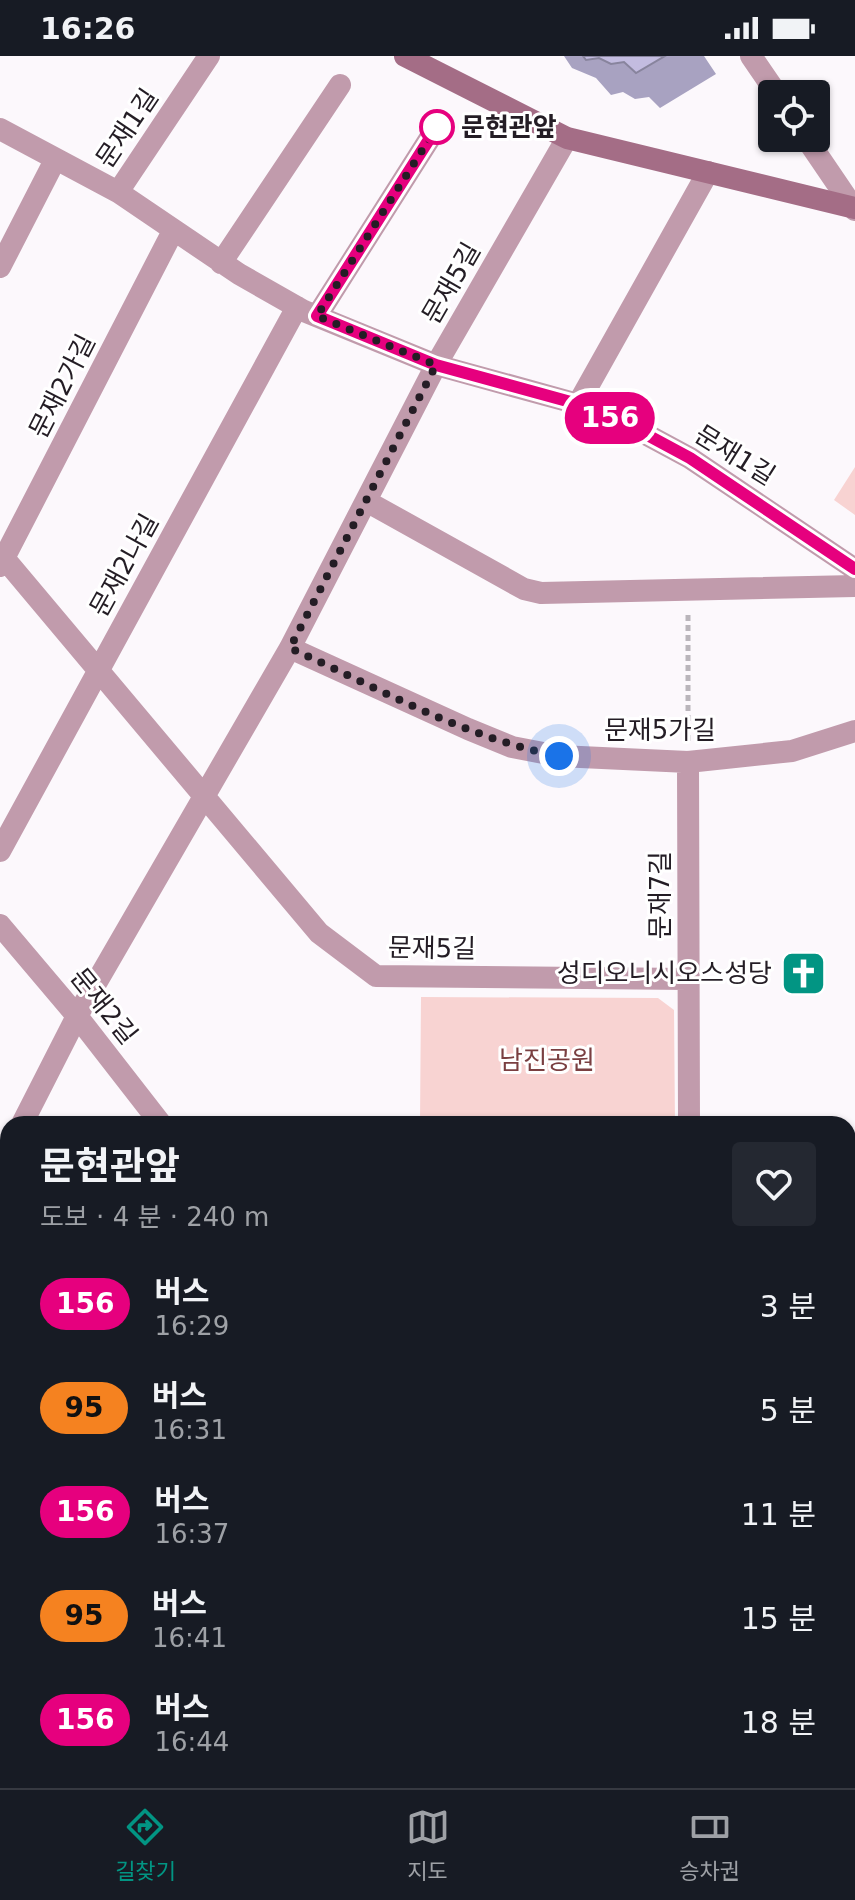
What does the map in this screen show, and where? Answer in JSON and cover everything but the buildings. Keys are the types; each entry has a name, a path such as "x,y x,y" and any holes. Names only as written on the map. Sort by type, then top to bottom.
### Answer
{"main road":[{"path":"405,56 567,138 854,208"}],"street":[{"name":"문재1길","path":"118,192 209,56"},
{"path":"751,56 767,80"},
{"path":"221,263 340,85"},
{"path":"307,312 437,127"},
{"name":"문재1길","path":"0,129 118,192 221,263 307,312 436,365 578,404 690,458 855,569"},
{"name":"문재5길","path":"26,1116 77,1016 290,648 436,365 567,138"},
{"path":"816,152 854,208"},
{"path":"0,267 55,160"},
{"path":"578,404 708,172"},
{"name":"문재2가길","path":"2,562 173,231"},
{"name":"문재2나길","path":"0,851 99,669 307,312"},
{"path":"366,501 524,589 541,593 855,586"},
{"path":"2,562 99,669 204,797"},
{"name":"문재5가길","path":"290,648 512,747 559,756 688,762 792,751 855,731"},
{"name":"문재7길","path":"688,762 689,1116"},
{"name":"문재5길","path":"204,797 319,933 376,976 688,979"},
{"name":"문재2길","path":"0,925 77,1016 155,1116"}],"path":[{"path":"688,590 688,762"}],"green space":[{"path":"855,467 855,515 834,500"},
{"name":"남진공원","path":"421,997 658,998 674,1010 675,1116 420,1116"}],"bus line":[{"name":"156","path":"437,127 317,316 436,365 578,404 638,430 690,458 855,569"}],"place":[{"name":"문현관앞","path":"437,127"},
{"name":"성디오니시오스성당","path":"803,973"}],"route":[{"path":"437,127 317,316 436,365 290,648 512,747 559,756"}]}
